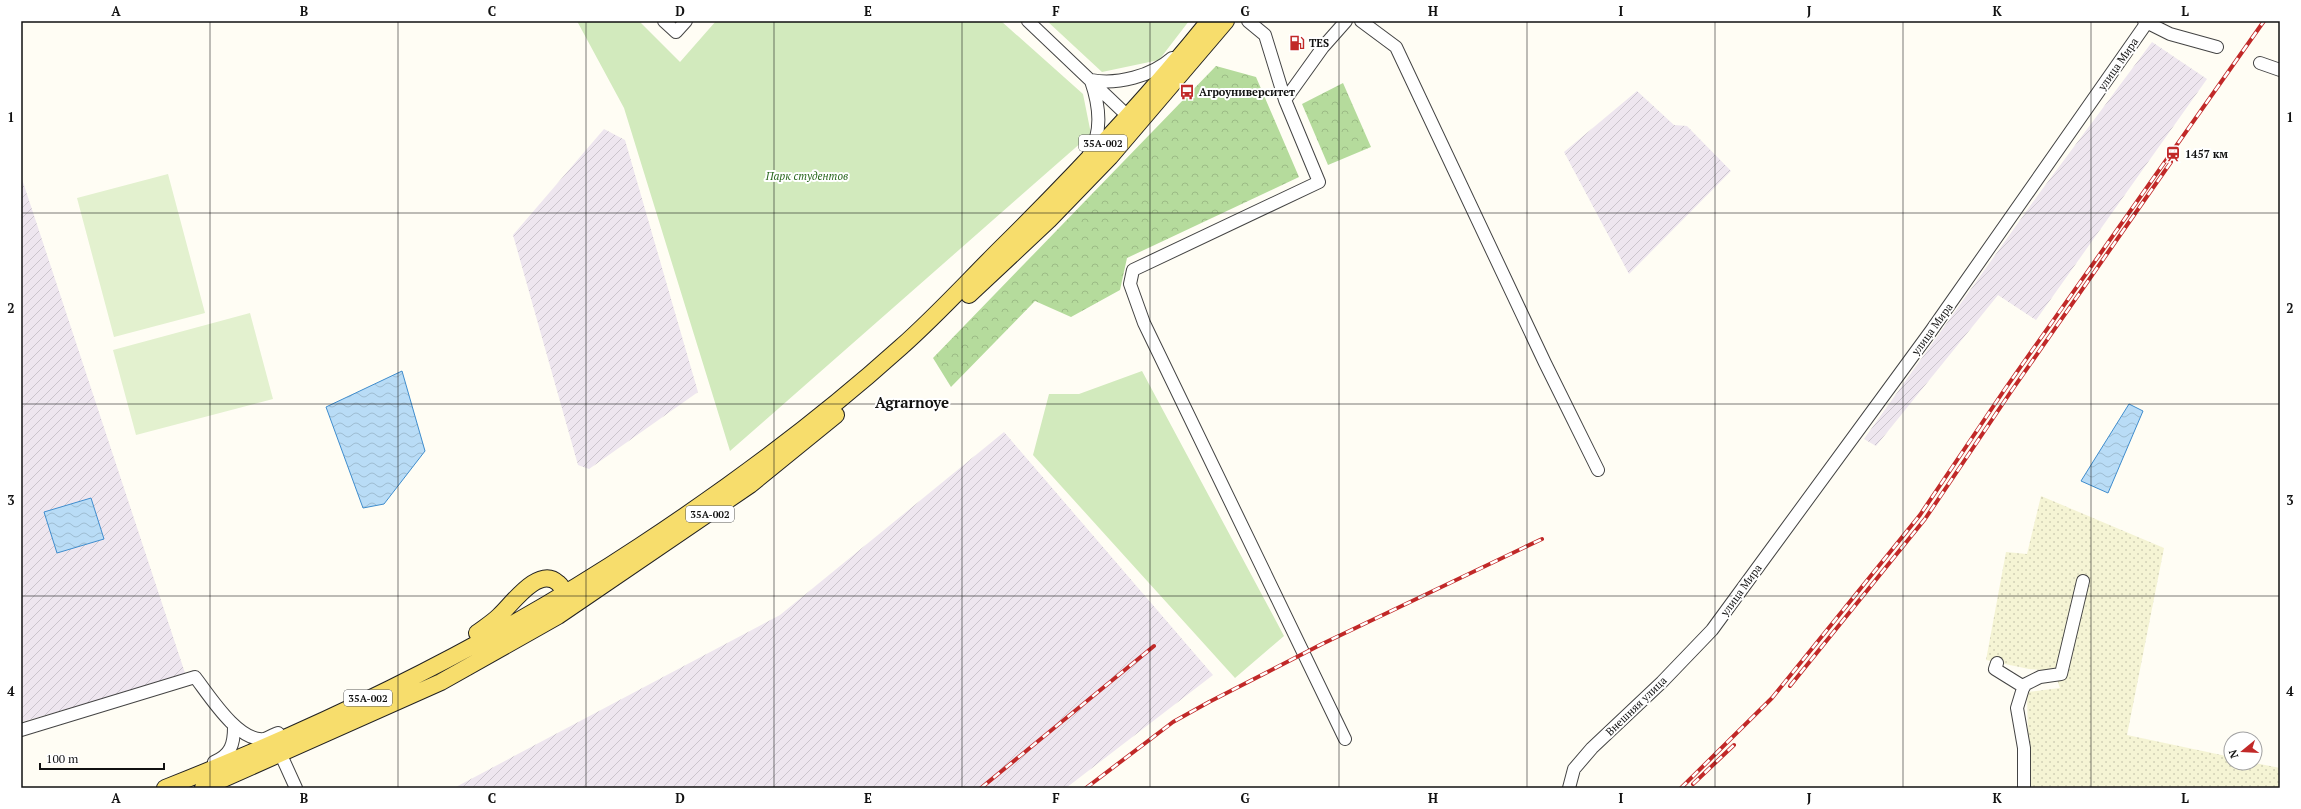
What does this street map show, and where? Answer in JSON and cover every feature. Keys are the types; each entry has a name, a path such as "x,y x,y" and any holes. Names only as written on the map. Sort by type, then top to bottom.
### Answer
{"main road":[{"name":"35А-002","path":"165,788 249,753 433,667 564,594 636,549 743,474 839,399 902,346 1078,170 1133,122 1208,21"},
{"name":"35А-002","path":"203,788 281,755 441,682 558,616 750,485 846,407 907,353 1049,220 1133,122 1226,21"},
{"path":"433,667 499,616 534,582 546,578 552,578 560,585 564,594 564,600 558,616"}],"street":[{"path":"664,21 676,32 686,21"},
{"path":"1028,21 1133,122"},
{"path":"1248,21 1265,35 1285,100 1319,182 1133,270 1130,284 1144,323 1345,739"},
{"path":"1285,100 1323,47 1346,21"},
{"path":"1361,21 1396,46 1542,356 1598,470"},
{"path":"2146,22 2170,34 2217,47"},
{"name":"улица Мира","path":"1712,630 1931,331 2146,22"},
{"path":"1091,80 1100,82 1120,80 1153,70 1166,63 1194,40"},
{"path":"2260,63 2280,70"},
{"path":"1078,170 1094,146 1097,134 1097,101 1091,80"},
{"path":"2024,788 2024,748 2017,708 2024,687 2040,677 2061,674 2084,581"},
{"name":"Внешняя улица","path":"1569,788 1574,769 1592,748 1662,682 1712,630"},
{"path":"1996,663 1995,669 2024,687"},
{"path":"21,730 195,677 234,727 256,738 264,739 347,703 377,694"},
{"path":"155,788 223,759 233,744 234,727"},
{"path":"281,755 296,788"}],"shaded area":[{"path":"2152,42 2207,79 2036,320 1998,295 1876,446 1864,439 2038,195"},
{"path":"1637,91 1674,125 1687,126 1731,171 1629,274 1564,152"},
{"path":"604,129 625,140 698,392 589,469 578,465 513,235"},
{"path":"21,176 186,676 21,722"},
{"path":"1004,432 1213,675 1066,788 454,788 780,615"}],"green space":[{"name":"Парк студентов","path":"577,21 639,21 680,62 716,21 1001,21 1083,94 1091,134 730,451 624,108"},
{"path":"1047,21 1189,21 1159,60 1102,72"},
{"path":"1216,66 1256,77 1299,177 1127,258 1120,290 1071,317 1035,301 951,387 933,358"},
{"path":"1343,83 1371,147 1328,165 1302,104"},
{"path":"168,174 205,313 114,337 77,198"},
{"path":"250,313 273,399 136,435 113,350"},
{"path":"1142,371 1284,636 1235,678 1033,455 1049,394 1079,394"},
{"path":"2041,496 2164,548 2127,735 2223,755 2223,771 2263,771 2263,765 2280,768 2280,788 2029,788 2027,692 2060,688 2054,671 2029,669 1986,660 2006,552 2027,554"}],"water":[{"path":"402,371 425,451 384,504 363,508 326,407"},
{"path":"2129,404 2143,411 2108,493 2081,481"},
{"path":"91,498 104,539 57,553 44,512"}],"railway":[{"path":"1681,788 1772,698 1920,515 2005,389 2264,21"},
{"path":"1790,686 1925,519 2010,393 2171,162"},
{"path":"1086,788 1173,722 1209,702 1322,644 1542,539"},
{"path":"981,788 1154,646"},
{"path":"1693,784 1734,745"}],"place":[{"name":"TES","path":"1297,43"},
{"name":"Агроуниверситет","path":"1187,92"},
{"name":"1457 км","path":"2173,154"}],"district":[{"name":"Agrarnoye","path":"912,402"}]}
